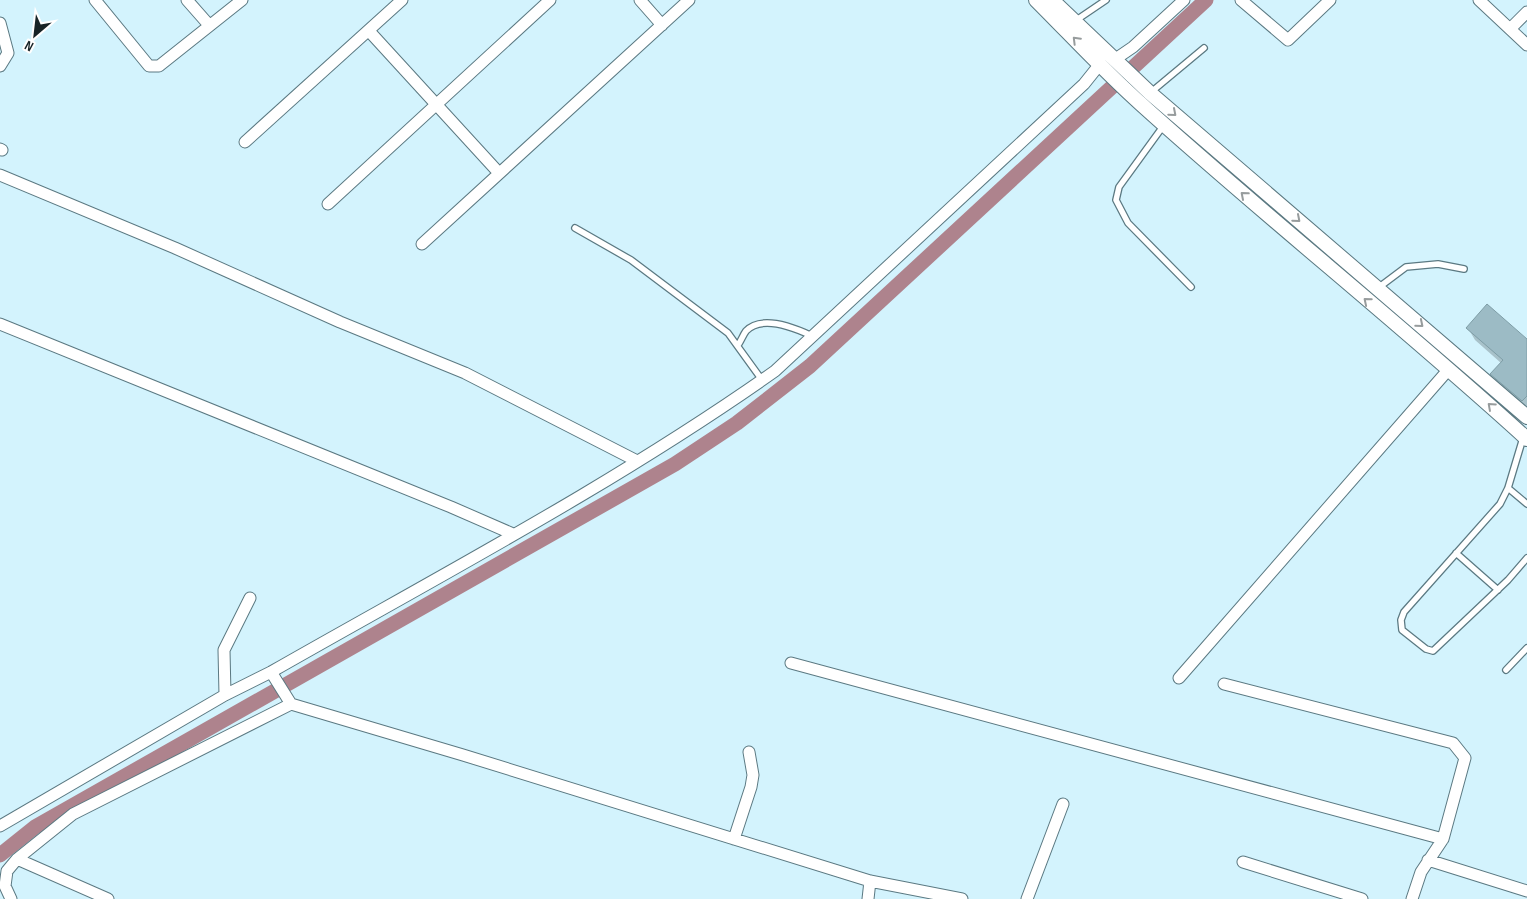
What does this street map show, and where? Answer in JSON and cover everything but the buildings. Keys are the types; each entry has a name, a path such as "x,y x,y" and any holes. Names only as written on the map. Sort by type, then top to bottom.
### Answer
{"street":[{"path":"188,0 209,26"},
{"path":"101,2 149,66 154,68 242,0"},
{"path":"245,142 402,0"},
{"path":"328,204 550,0"},
{"path":"640,0 662,25"},
{"path":"422,244 689,0"},
{"path":"1036,0 1122,87 1164,125 1366,300 1450,369 1526,438"},
{"path":"1052,0 1150,93 1527,417"},
{"path":"0,826 225,695 273,675 578,498 700,422 762,380 1084,84 1134,47 1184,0"},
{"path":"1241,0 1288,40 1330,0"},
{"path":"1479,0 1527,45"},
{"path":"1510,29 1527,12"},
{"path":"0,23 8,53 0,66"},
{"path":"368,31 499,173"},
{"path":"0,175 175,248 340,322 465,373 637,461"},
{"path":"0,324 513,534"},
{"path":"1179,678 1450,369"},
{"path":"225,695 224,650 250,598"},
{"path":"790,663 1443,839"},
{"path":"273,675 288,700 870,881 962,899"},
{"path":"1224,684 1453,742 1465,758 1443,839 1421,872 1412,899"},
{"path":"11,899 5,886 7,871 17,859 73,814 288,700"},
{"path":"734,839 753,775 748,752"},
{"path":"1027,899 1063,804"},
{"path":"17,859 108,899"},
{"path":"1428,860 1527,890"},
{"path":"1243,862 1362,899"},
{"path":"868,899 870,881"}],"lane":[{"path":"1074,22 1105,0"},
{"path":"1150,93 1204,48"},
{"path":"1164,125 1120,187 1116,200 1128,223 1191,287"},
{"path":"576,228 631,260 728,333 762,380"},
{"path":"1378,288 1406,267 1438,264 1464,269"},
{"path":"738,345 747,330 763,324 786,325 812,336"},
{"path":"1526,438 1508,488 1500,504 1404,612 1401,620 1402,630 1416,642 1433,651 1498,590 1527,558"},
{"path":"1508,488 1527,504"},
{"path":"1456,553 1498,590"},
{"path":"1506,670 1527,648"}],"waterway":[{"path":"0,855 35,827 675,464 737,423 810,366 1206,0"}]}
